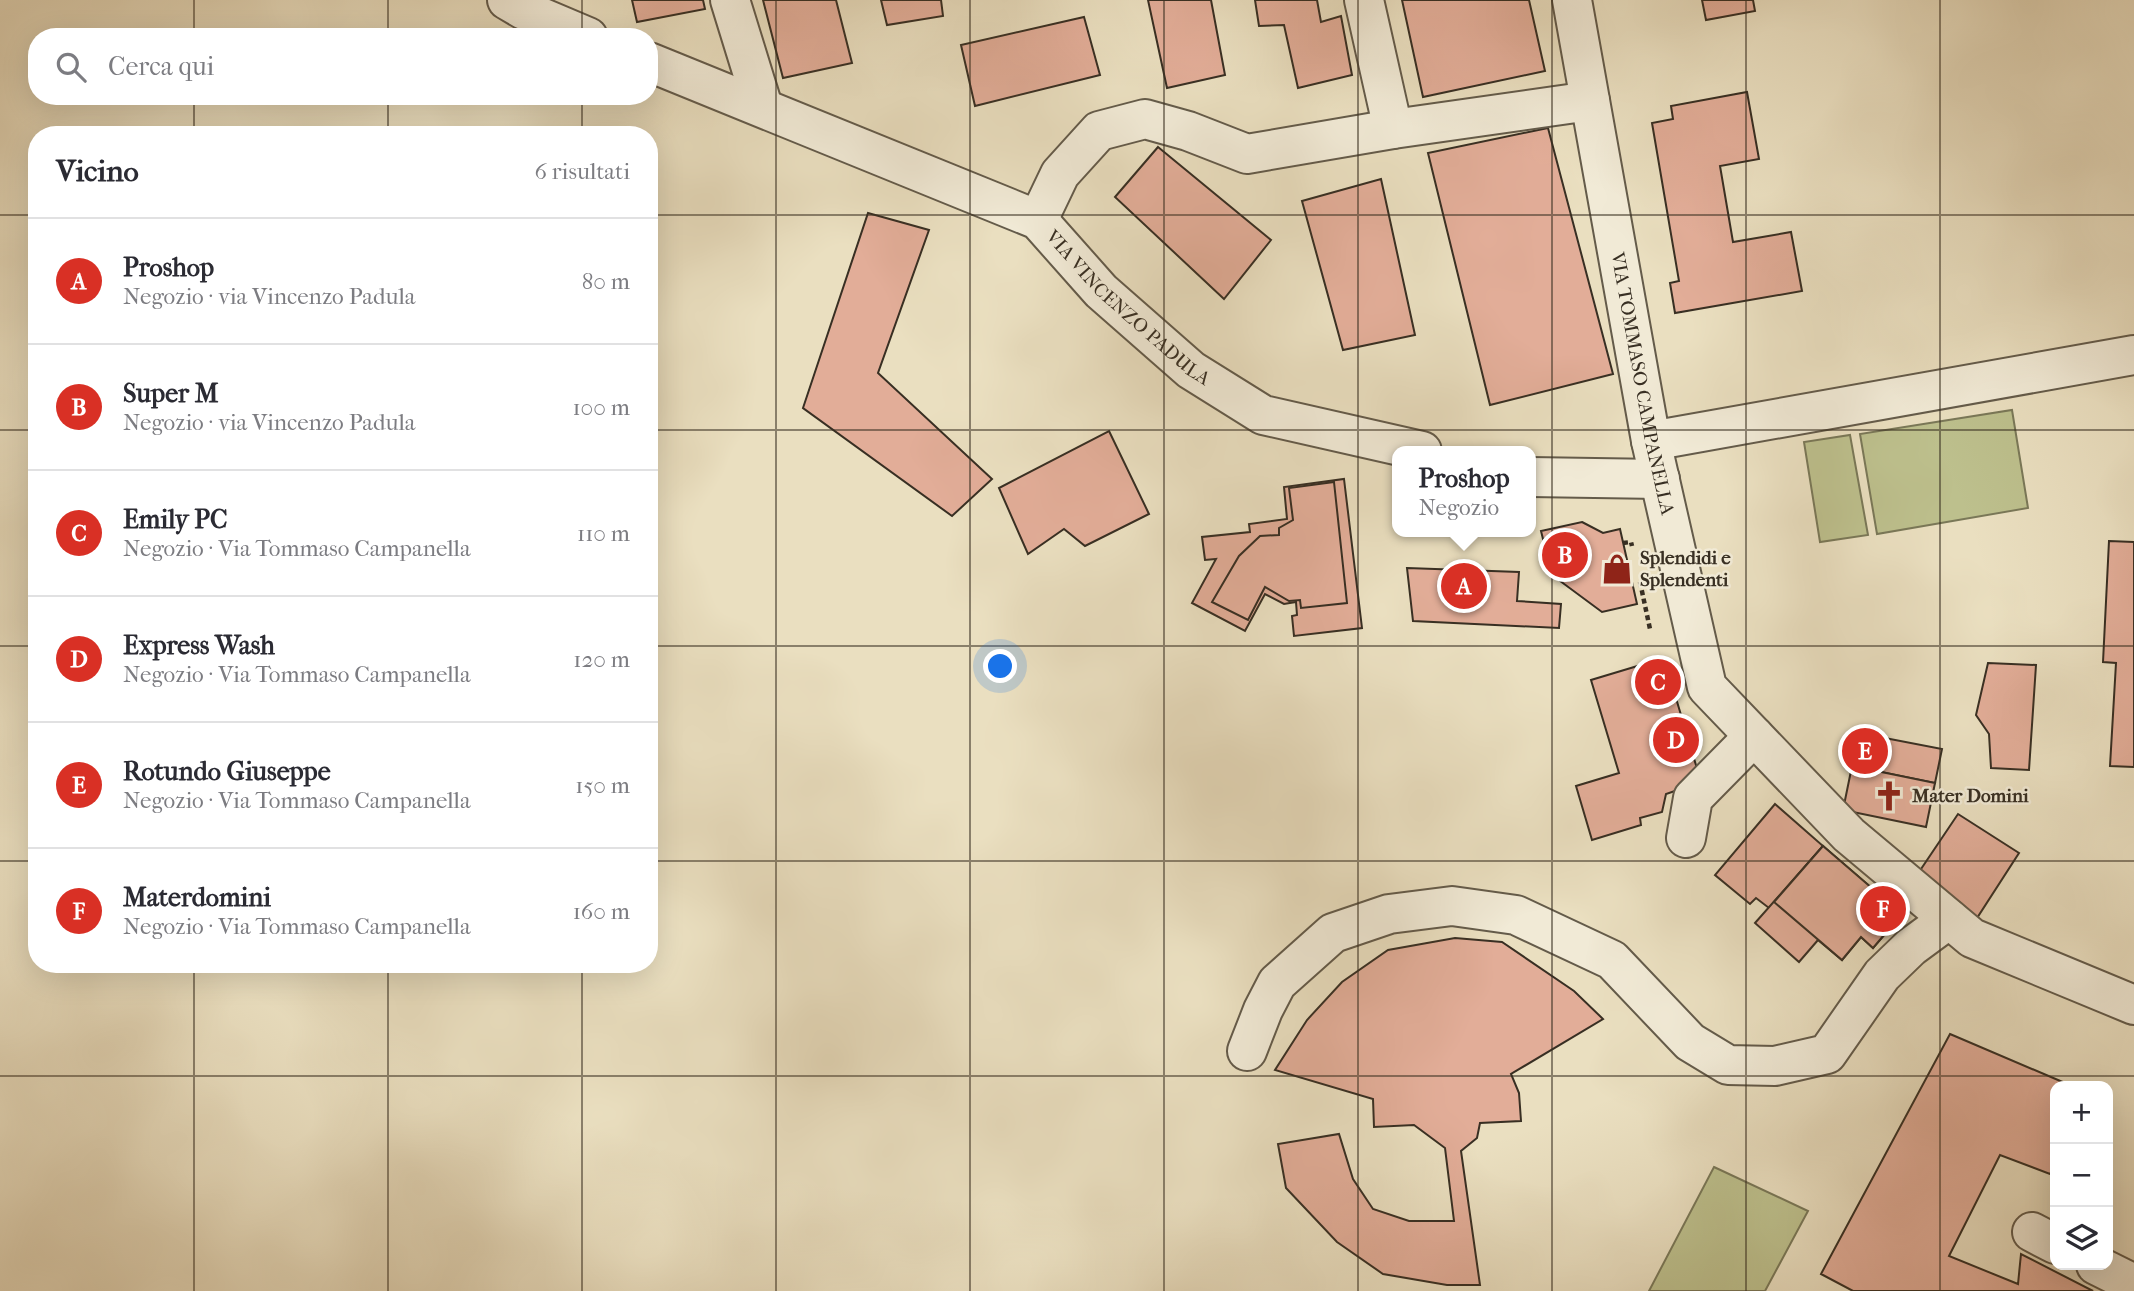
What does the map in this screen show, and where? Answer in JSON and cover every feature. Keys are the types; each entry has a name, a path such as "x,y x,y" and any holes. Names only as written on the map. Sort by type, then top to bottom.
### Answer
{"street":[{"path":"507,0 566,28"},
{"path":"730,0 763,107"},
{"path":"1364,0 1393,129"},
{"name":"VIA TOMMASO CAMPANELLA","path":"1572,0 1651,441 1707,687 1849,835 1972,938 2134,1005"},
{"name":"VIA VINCENZO PADULA","path":"658,66 1038,220 1101,291 1191,370 1263,415 1400,446"},
{"path":"1038,220 1060,174 1099,131 1133,122 1145,120 1188,131 1247,153 1393,129 1590,102"},
{"path":"1651,441 2134,355"},
{"path":"1536,477 1660,479"},
{"path":"1686,838 1693,798 1754,736"},
{"path":"1247,1051 1277,983 1333,933 1389,914 1452,906 1516,915 1612,960 1690,1042 1728,1065 1775,1066 1827,1054 1882,975 1911,947 1950,919"},
{"path":"2106,1270 2134,1284"}],"path":[{"path":"1623,543 1631,542"},
{"path":"1640,585 1650,629"}],"green space":[{"path":"2012,410 2028,508 1877,534 1860,434"},
{"path":"1850,435 1868,535 1820,542 1804,442"},
{"path":"1714,1167 1808,1211 1765,1291 1649,1291"}],"building":[{"path":"632,0 703,0 705,9 637,22"},
{"path":"763,0 836,0 852,63 783,78"},
{"path":"881,0 941,0 943,16 887,25"},
{"path":"1148,0 1211,0 1225,75 1167,88"},
{"path":"1255,0 1317,0 1321,22 1341,16 1352,75 1298,88 1284,25 1259,26"},
{"path":"1402,0 1529,0 1545,71 1423,97"},
{"path":"1702,0 1753,0 1755,11 1706,20"},
{"path":"1084,17 1100,75 975,106 961,45"},
{"path":"1747,92 1759,159 1720,166 1733,242 1791,232 1802,291 1675,313 1670,283 1679,281 1652,123 1673,119 1671,106"},
{"path":"1548,128 1613,374 1490,405 1428,153"},
{"path":"1158,147 1271,240 1224,299 1115,197"},
{"path":"1381,179 1415,335 1343,350 1302,201"},
{"path":"868,213 929,230 878,373 992,479 952,516 803,408"},
{"path":"1109,431 1149,514 1085,546 1064,529 1028,554 999,488"},
{"path":"1344,479 1362,628 1294,636 1292,616 1297,615 1296,602 1284,604 1265,594 1245,631 1192,603 1216,559 1205,560 1202,537 1250,532 1249,524 1287,519 1284,487"},
{"path":"1334,482 1347,603 1301,608 1300,600 1289,601 1265,587 1248,620 1212,602 1239,556 1260,536 1279,535 1279,528 1293,520 1289,488"},
{"path":"1582,522 1603,533 1620,529 1637,604 1602,612 1552,575 1541,531"},
{"path":"2109,541 2134,542 2134,767 2110,766 2116,663 2103,662"},
{"path":"1407,568 1519,572 1517,601 1561,604 1559,628 1413,621"},
{"path":"1664,658 1701,782 1666,794 1662,812 1640,818 1641,825 1592,840 1576,786 1619,773 1591,680"},
{"path":"1988,663 2036,665 2029,770 1991,768 1989,734 1976,715"},
{"path":"1859,733 1942,749 1935,783 1852,766"},
{"name":"Mater Domini","path":"1852,766 1935,783 1926,827 1843,810"},
{"path":"1775,804 1823,846 1769,908 1756,898 1750,904 1715,875"},
{"path":"1958,814 2019,853 1977,918 1915,878"},
{"path":"1823,846 1902,914 1873,948 1861,937 1842,960 1818,940 1799,962 1755,923"},
{"path":"1823,846 1902,914 1873,948 1861,937 1842,960 1774,902"},
{"path":"1455,938 1502,942 1574,991 1603,1019 1511,1074 1519,1093 1521,1121 1480,1123 1477,1138 1461,1151 1480,1285 1447,1285 1383,1274 1337,1242 1286,1188 1278,1144 1339,1134 1353,1179 1373,1209 1409,1221 1454,1221 1445,1148 1414,1125 1374,1127 1373,1099 1275,1070 1307,1020 1342,982 1388,950"},
{"path":"1950,1034 2060,1081 2050,1081 2050,1174 2000,1155 1949,1256 2018,1284 2021,1254 2093,1291 1853,1291 1821,1274"}],"place":[{"name":"Super M","path":"1565,555"},
{"name":"Splendidi e Splendenti","path":"1617,569"},
{"name":"Proshop","path":"1464,586"},
{"name":"Emily PC","path":"1658,682"},
{"name":"Express Wash","path":"1676,740"},
{"name":"Rotundo Giuseppe","path":"1865,751"},
{"name":"Mater Domini","path":"1889,796"},
{"name":"Materdomini","path":"1883,909"}]}
